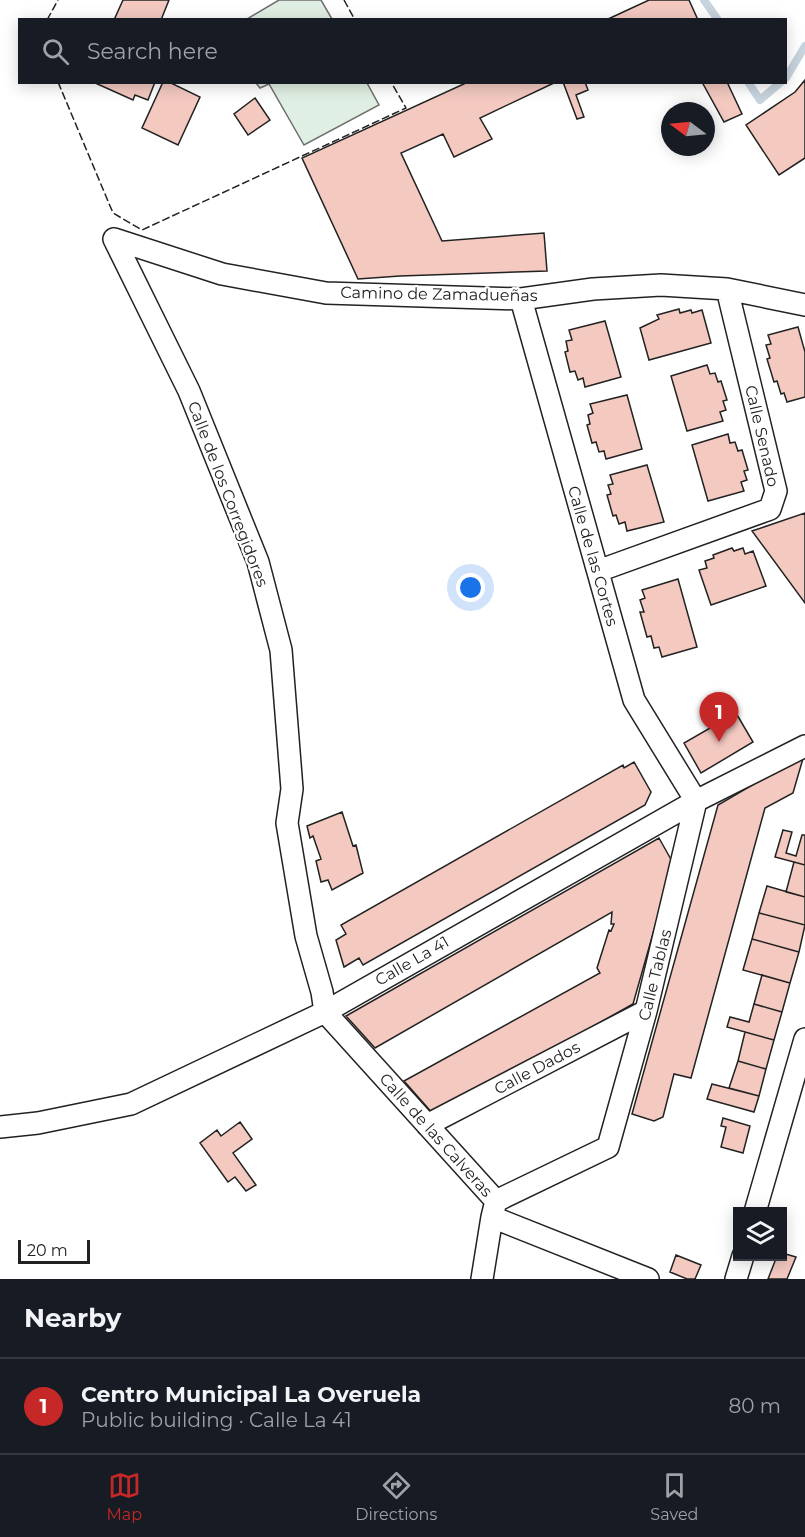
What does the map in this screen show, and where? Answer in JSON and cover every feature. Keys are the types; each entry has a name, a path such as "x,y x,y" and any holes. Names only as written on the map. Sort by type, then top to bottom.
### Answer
{"street":[{"name":"Camino de Zamadueñas","path":"114,239 222,274 326,293 520,299 592,289 661,285 727,289 805,305"},
{"name":"Calle de los Corregidores","path":"114,239 189,391 258,562 281,650 292,789 287,823 306,936 322,992 325,1012"},
{"name":"Calle Senado","path":"598,571 770,508 776,492 727,289"},
{"name":"Calle de las Cortes","path":"520,299 634,700 696,801"},
{"name":"Calle La 41","path":"0,1127 38,1123 131,1104 325,1012 696,801 805,746"},
{"name":"Calle Tablas","path":"494,1209 608,1147 646,1011 696,801"},
{"name":"Calle Dados","path":"428,1125 646,1011"},
{"name":"Calle de las Calveras","path":"325,1012 428,1125 494,1209 648,1279"},
{"path":"756,1207 805,1039"},
{"path":"482,1279 494,1209"},
{"path":"736,1279 741,1261"}],"green space":[{"path":"279,0 321,0 331,18 249,18"},
{"path":"257,84 269,84 260,88"},
{"path":"269,84 368,84 379,105 304,145"}],"building":[{"path":"123,0 169,0 162,18 115,18"},
{"path":"649,0 689,0 697,18 610,18"},
{"path":"805,80 805,158 779,175 746,125 795,92"},
{"path":"97,84 154,84 148,100 135,95 133,100"},
{"path":"162,84 173,84 200,97 178,145 142,128"},
{"path":"464,84 552,84 480,118 492,139 454,157 443,134 401,153 442,241 544,233 547,271 358,279 302,158"},
{"path":"564,84 586,84 588,90 576,95 584,117 577,119"},
{"path":"703,84 728,84 742,114 724,122"},
{"path":"255,98 270,120 248,135 234,114"},
{"path":"679,309 680,313 702,310 711,343 649,360 640,328 659,319 657,315"},
{"path":"605,321 621,377 585,387 583,378 578,380 575,371 570,372 565,352 568,351 566,341 572,340 569,330"},
{"path":"798,327 805,352 805,397 787,402 784,393 781,394 777,381 774,382 767,359 770,358 766,345 771,344 768,335"},
{"path":"707,365 710,374 715,373 718,382 721,381 727,400 723,401 726,410 720,412 723,421 687,431 671,376"},
{"path":"627,395 642,449 606,459 604,451 599,452 596,442 592,443 587,425 590,424 588,415 593,413 590,404"},
{"path":"728,434 730,443 735,442 738,451 742,450 748,470 744,471 747,480 741,482 744,491 708,501 692,445"},
{"path":"647,465 664,522 627,531 625,522 619,524 616,515 613,516 607,495 611,494 608,485 613,484 610,475"},
{"path":"805,513 805,603 752,531"},
{"path":"732,548 734,551 743,548 745,554 753,551 766,586 711,605 699,570 707,568 705,561 714,558 713,555"},
{"path":"678,579 697,647 662,657 659,647 654,648 651,636 647,637 640,612 644,612 640,600 645,598 642,590"},
{"path":"736,713 753,742 701,773 684,743"},
{"path":"804,755 793,793 765,808 691,1078 674,1074 663,1117 654,1121 632,1114 718,805"},
{"path":"634,762 651,792 645,805 363,965 359,958 344,967 336,940 346,934 341,925 623,765 624,768"},
{"path":"342,812 353,846 356,845 363,873 332,890 328,880 321,882 316,861 321,859 313,836 310,838 307,826"},
{"path":"783,830 792,832 786,853 796,856 802,835 805,835 805,865 775,857"},
{"path":"659,838 673,863 633,1004 434,1115 404,1081 600,973 597,968 609,930 611,931 614,924 611,924 612,912 375,1048 346,1016"},
{"path":"794,862 805,865 805,897 786,892"},
{"path":"767,886 805,897 805,925 759,913"},
{"path":"759,913 805,925 799,952 752,939"},
{"path":"752,939 799,952 790,983 743,970"},
{"path":"762,975 790,983 782,1012 754,1004"},
{"path":"754,1004 782,1012 774,1040 727,1027 730,1017 749,1022"},
{"path":"745,1032 774,1040 766,1069 738,1061"},
{"path":"738,1061 766,1069 759,1096 729,1088"},
{"path":"712,1084 759,1096 754,1112 707,1099"},
{"path":"723,1118 750,1126 743,1153 721,1147 726,1127 721,1126"},
{"path":"240,1122 252,1139 233,1153 256,1185 246,1191 235,1177 228,1182 200,1143 217,1130 221,1136"},
{"path":"787,1254 796,1257 787,1279 768,1279 775,1261 787,1261"},
{"path":"676,1255 701,1265 695,1279 687,1279 670,1272"}],"waterway":[{"path":"704,0 717,18"},
{"path":"787,76 805,46"},
{"path":"749,84 760,100 779,84"}],"fence":[{"path":"48,18 58,0"},
{"path":"344,0 354,18"},
{"path":"59,84 113,213 142,230 406,108 392,84"}],"place":[{"name":"Centro Municipal La Overuela","path":"719,742"}]}
